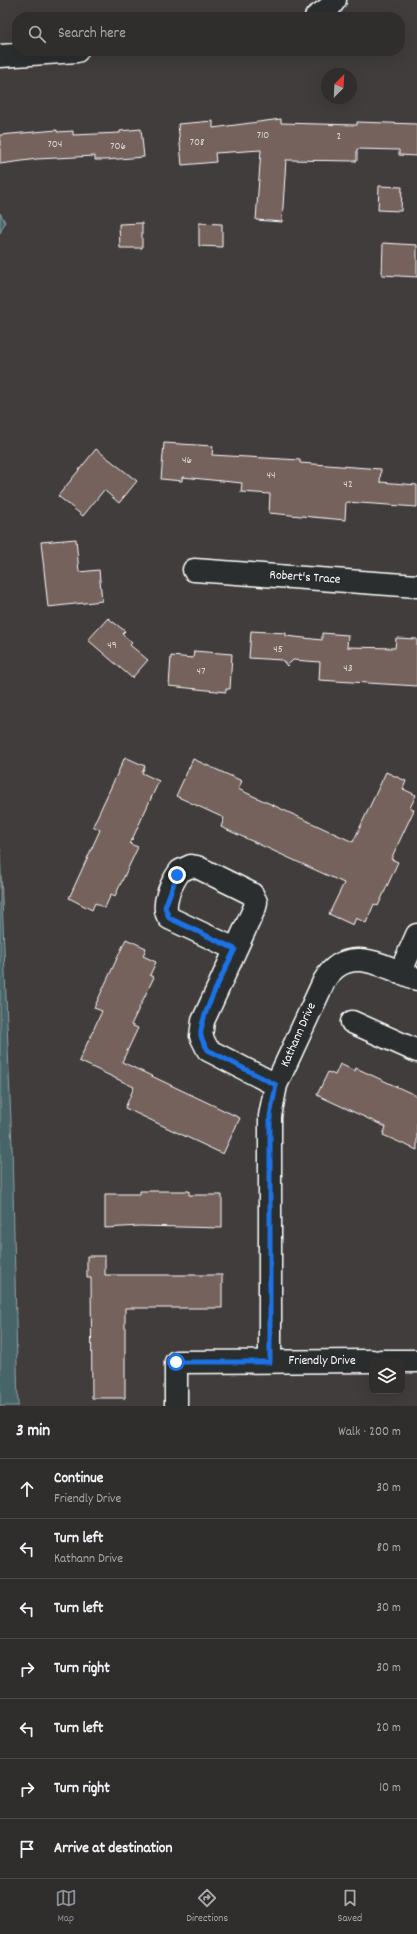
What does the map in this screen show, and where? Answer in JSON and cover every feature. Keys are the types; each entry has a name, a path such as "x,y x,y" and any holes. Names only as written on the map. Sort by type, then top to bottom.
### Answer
{"street":[{"path":"323,12 329,8 335,0"},
{"path":"0,56 12,55"},
{"name":"Robert's Trace","path":"194,570 417,586"},
{"path":"408,976 417,935"},
{"path":"235,949 203,1021 201,1036 208,1050 276,1085"},
{"name":"Kathann Drive","path":"270,1362 270,1116 276,1085 330,971 342,963 355,959 377,963 408,976"},
{"path":"352,1022 417,1051"},
{"path":"405,1360 417,1360"},
{"name":"Friendly Drive","path":"176,1406 176,1362 369,1361"}],"water":[{"path":"0,213 5,222 0,233"},
{"path":"0,849 12,1147 18,1406 0,1406"}],"building":[{"path":"281,119 281,123 357,125 357,122 417,124 417,156 399,155 399,150 357,149 357,161 286,160 282,222 256,220 261,150 215,153 216,162 182,165 178,124 213,121 213,128"},
{"path":"141,129 144,157 95,160 95,156 37,159 0,164 0,135 57,130 57,132 73,131 73,135 120,133 120,131"},
{"path":"379,186 402,187 401,211 378,210"},
{"path":"142,223 142,248 120,248 119,224"},
{"path":"199,223 222,224 222,247 199,246"},
{"path":"383,243 417,245 417,277 382,275"},
{"path":"164,443 213,446 212,455 300,460 300,463 381,469 380,482 417,485 417,507 346,502 345,520 269,513 270,494 241,492 242,483 182,477 182,481 161,479"},
{"path":"96,449 137,481 119,503 104,490 83,516 58,496"},
{"path":"76,539 79,572 99,570 102,601 48,607 41,542"},
{"path":"108,618 125,631 122,634 132,643 130,645 148,660 132,678 88,640"},
{"path":"251,631 286,633 286,636 322,640 322,633 348,635 347,647 395,648 396,638 417,639 417,686 319,680 320,662 293,660 287,666 282,660 249,658"},
{"path":"194,651 232,654 230,689 226,689 226,692 169,686 171,656 193,658"},
{"path":"125,757 145,766 142,773 159,781 130,844 138,847 115,896 111,894 105,908 95,903 92,910 69,898 100,830 93,826"},
{"path":"193,759 242,781 238,789 353,842 386,772 406,781 403,789 416,795 410,808 414,810 391,859 398,862 378,906 374,904 366,923 356,918 353,925 329,914 344,883 221,827 224,818 176,796"},
{"path":"126,939 146,948 143,956 156,962 150,975 154,977 131,1025 138,1028 122,1062 240,1118 223,1154 125,1108 134,1087 79,1061 102,1011 94,1008"},
{"path":"340,1064 355,1071 356,1068 417,1096 417,1150 383,1135 386,1127 317,1095 328,1072 335,1075"},
{"path":"140,1191 189,1191 189,1195 222,1195 222,1228 140,1226 105,1228 105,1194 140,1194"},
{"path":"87,1256 105,1256 105,1275 222,1275 222,1308 125,1308 125,1398 92,1398 91,1278 87,1278"}],"route":[{"path":"176,1362 270,1362 270,1116 276,1085 208,1050 203,1043 201,1036 203,1021 235,949 169,918 166,913 166,901 177,875"}]}
